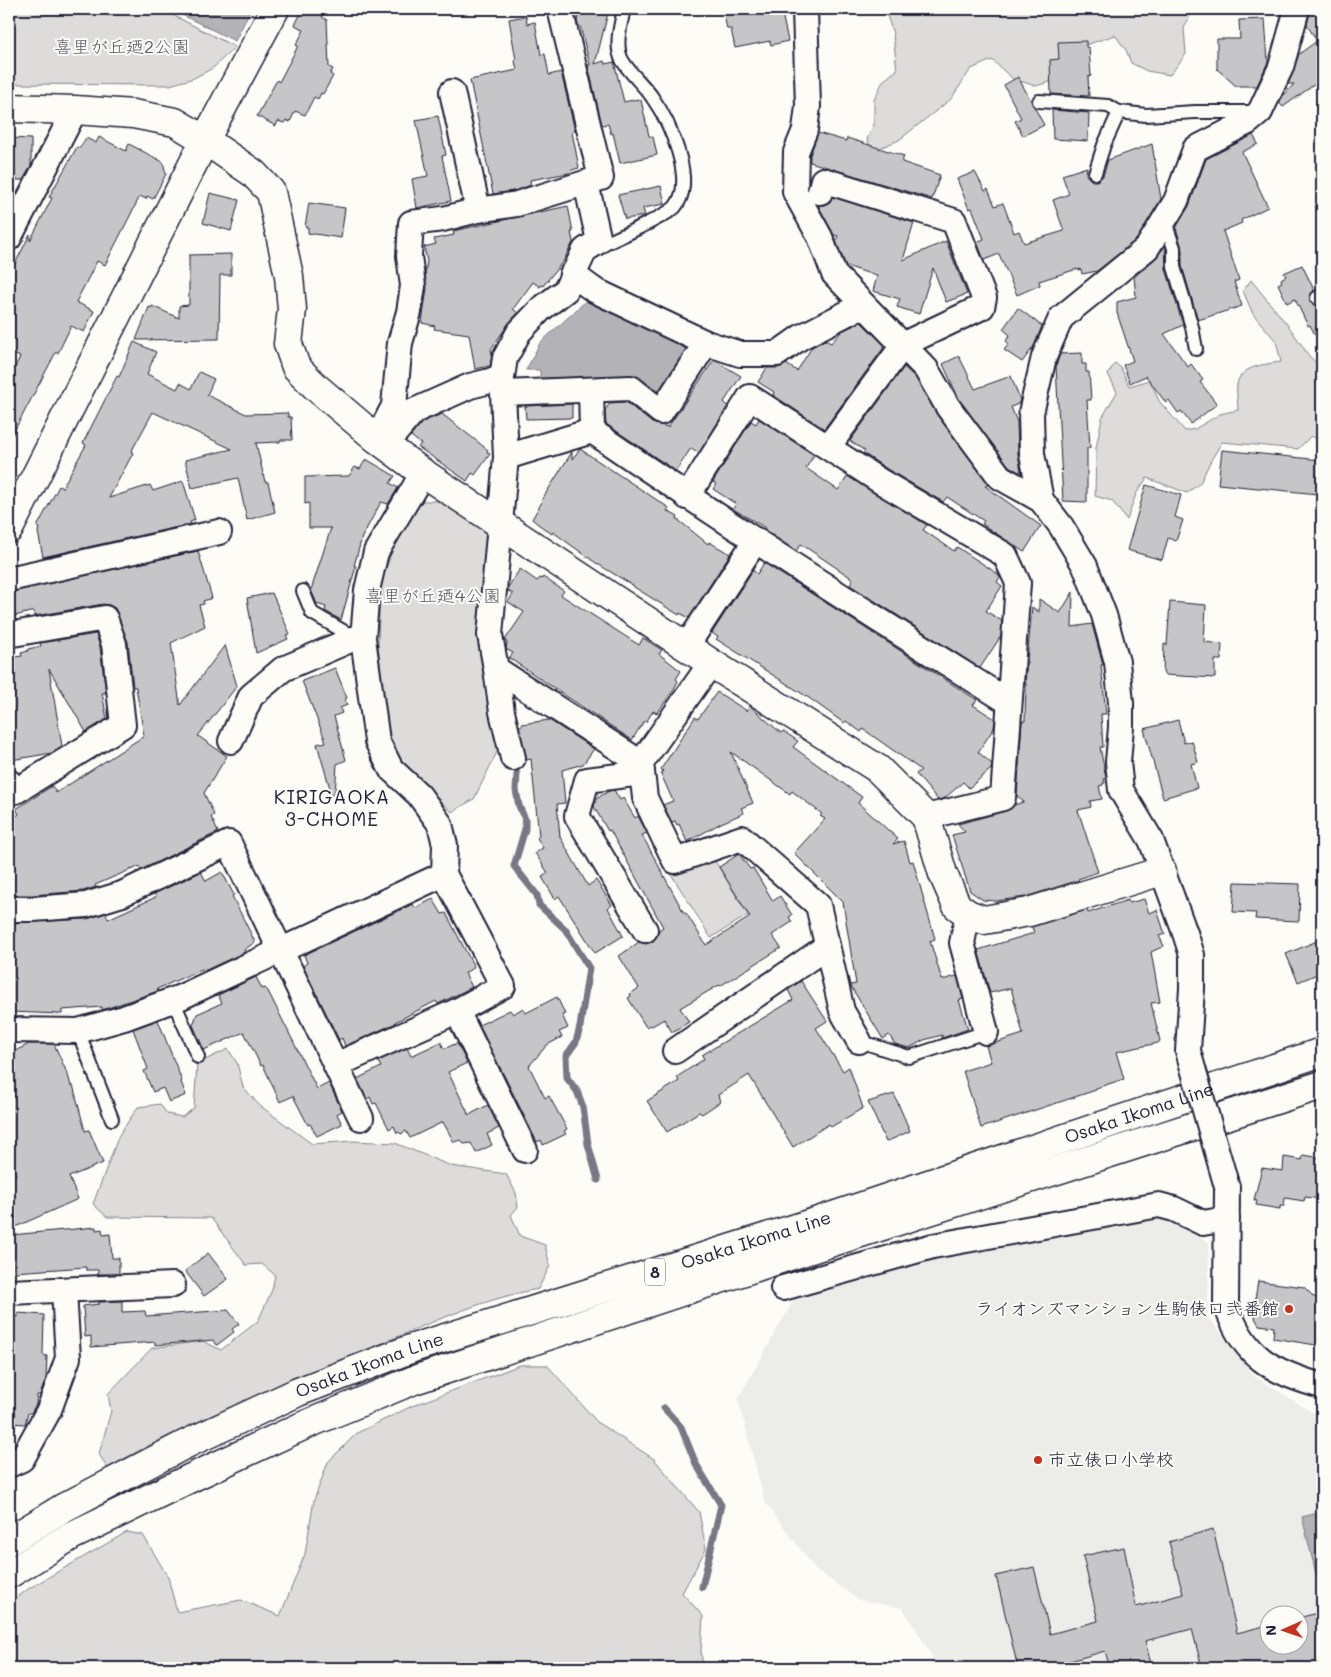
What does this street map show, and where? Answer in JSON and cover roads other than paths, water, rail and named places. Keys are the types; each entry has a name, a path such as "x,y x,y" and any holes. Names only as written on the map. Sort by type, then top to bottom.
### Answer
{"main road":[{"path":"10,526 205,140 275,9"},
{"path":"9,108 133,114 175,122 253,173 271,192 289,276 292,309 288,344 296,367 317,388 387,435 422,473 686,647 878,770 926,817 943,874 957,906 968,914 984,920 1029,912 1162,871"},
{"name":"Osaka Ikoma Line","path":"9,1541 64,1508 186,1444 298,1392 413,1348 816,1222 1322,1052"},
{"name":"Osaka Ikoma Line","path":"9,1574 72,1536 195,1476 305,1425 414,1380 817,1246 1322,1085"}],"street":[{"path":"387,435 394,406 400,343 413,286 409,256 411,222 444,219 478,210 517,204 601,178 560,9"},
{"path":"805,9 808,106 805,130 796,152 795,192 820,237 834,274 904,344 926,369 948,407 1000,477 1041,500 1061,526 1084,566 1104,615 1117,662 1121,703 1118,762 1121,790 1151,840 1192,954 1188,1051 1227,1187 1226,1304 1232,1323 1247,1345 1264,1362 1288,1374 1322,1386"},
{"path":"1041,500 1032,454 1031,413 1044,357 1062,318 1147,248 1165,222 1176,201 1195,149 1248,122 1260,112 1281,67 1297,9"},
{"path":"452,92 478,210"},
{"path":"9,238 18,201 76,110"},
{"path":"820,192 823,180 954,221 984,298 982,307 904,344 828,447"},
{"path":"387,435 414,411 470,386 502,378 505,358 519,332 541,309 566,290 585,250 599,241 586,183"},
{"path":"572,274 594,290 706,343 740,354 777,354 801,337 863,305"},
{"path":"513,758 502,712 490,635 506,457 503,393 631,388 662,412 706,343"},
{"path":"591,390 592,430"},
{"path":"687,497 750,397 880,481 1005,555 1018,583 1003,798 926,817"},
{"path":"506,457 592,430"},
{"path":"592,430 687,497 1009,702"},
{"path":"336,1064 457,1011 503,986 444,874 445,846 440,824 419,795 391,769 377,741 359,638 376,552 422,473"},
{"path":"9,579 218,532"},
{"path":"686,647 756,540"},
{"path":"9,631 13,634 105,618 114,644 124,725 16,791 10,789 9,782"},
{"path":"231,741 251,696 283,669 359,638"},
{"path":"711,663 642,768 646,798 675,861 742,838 818,905 842,1011 859,1041"},
{"path":"496,669 642,768"},
{"path":"642,768 587,780 577,816 644,930"},
{"path":"9,909 33,910 86,905 122,894 229,843 361,1118"},
{"path":"9,1030 78,1031 124,1018 172,1000 444,874"},
{"path":"968,914 962,943 986,1032"},
{"path":"675,1051 826,947"},
{"path":"457,1011 525,1150"},
{"path":"783,1288 933,1246 1159,1205 1174,1209 1203,1223 1227,1219"},
{"path":"9,1292 172,1285"},
{"path":"9,1464 22,1459 49,1410 68,1358 64,1290"}],"lane":[{"path":"599,241 611,242 674,208 683,194 684,177 668,124 652,97 622,59 618,37 624,9"},
{"path":"1039,101 1108,106 1119,112 1146,115 1195,112 1260,112"},
{"path":"1095,173 1104,145 1119,112"},
{"path":"1165,222 1174,248 1174,267 1192,326 1196,349"},
{"path":"303,591 312,613 359,638"},
{"path":"172,1000 198,1057"},
{"path":"78,1031 112,1119"},
{"path":"859,1041 909,1057 986,1032"}],"waterway":[{"path":"517,774 516,790 519,806 525,819 525,829 514,866 537,895 539,905 565,929 589,968 580,1027 576,1042 566,1056 567,1078 577,1091 583,1107 588,1144 598,1180"},
{"path":"664,1408 681,1427 696,1464 721,1505 702,1587"}],"place":[{"name":"ライオンズマンション生駒俵口弐番館","path":"1289,1309"},
{"name":"市立俵口小学校","path":"1038,1460"}],"district":[{"name":"KIRIGAOKA 3-CHOME","path":"332,808"}],"park label":[{"name":"喜里が丘廼2公園","path":"122,47"},
{"name":"喜里が丘廼4公園","path":"433,596"}]}
